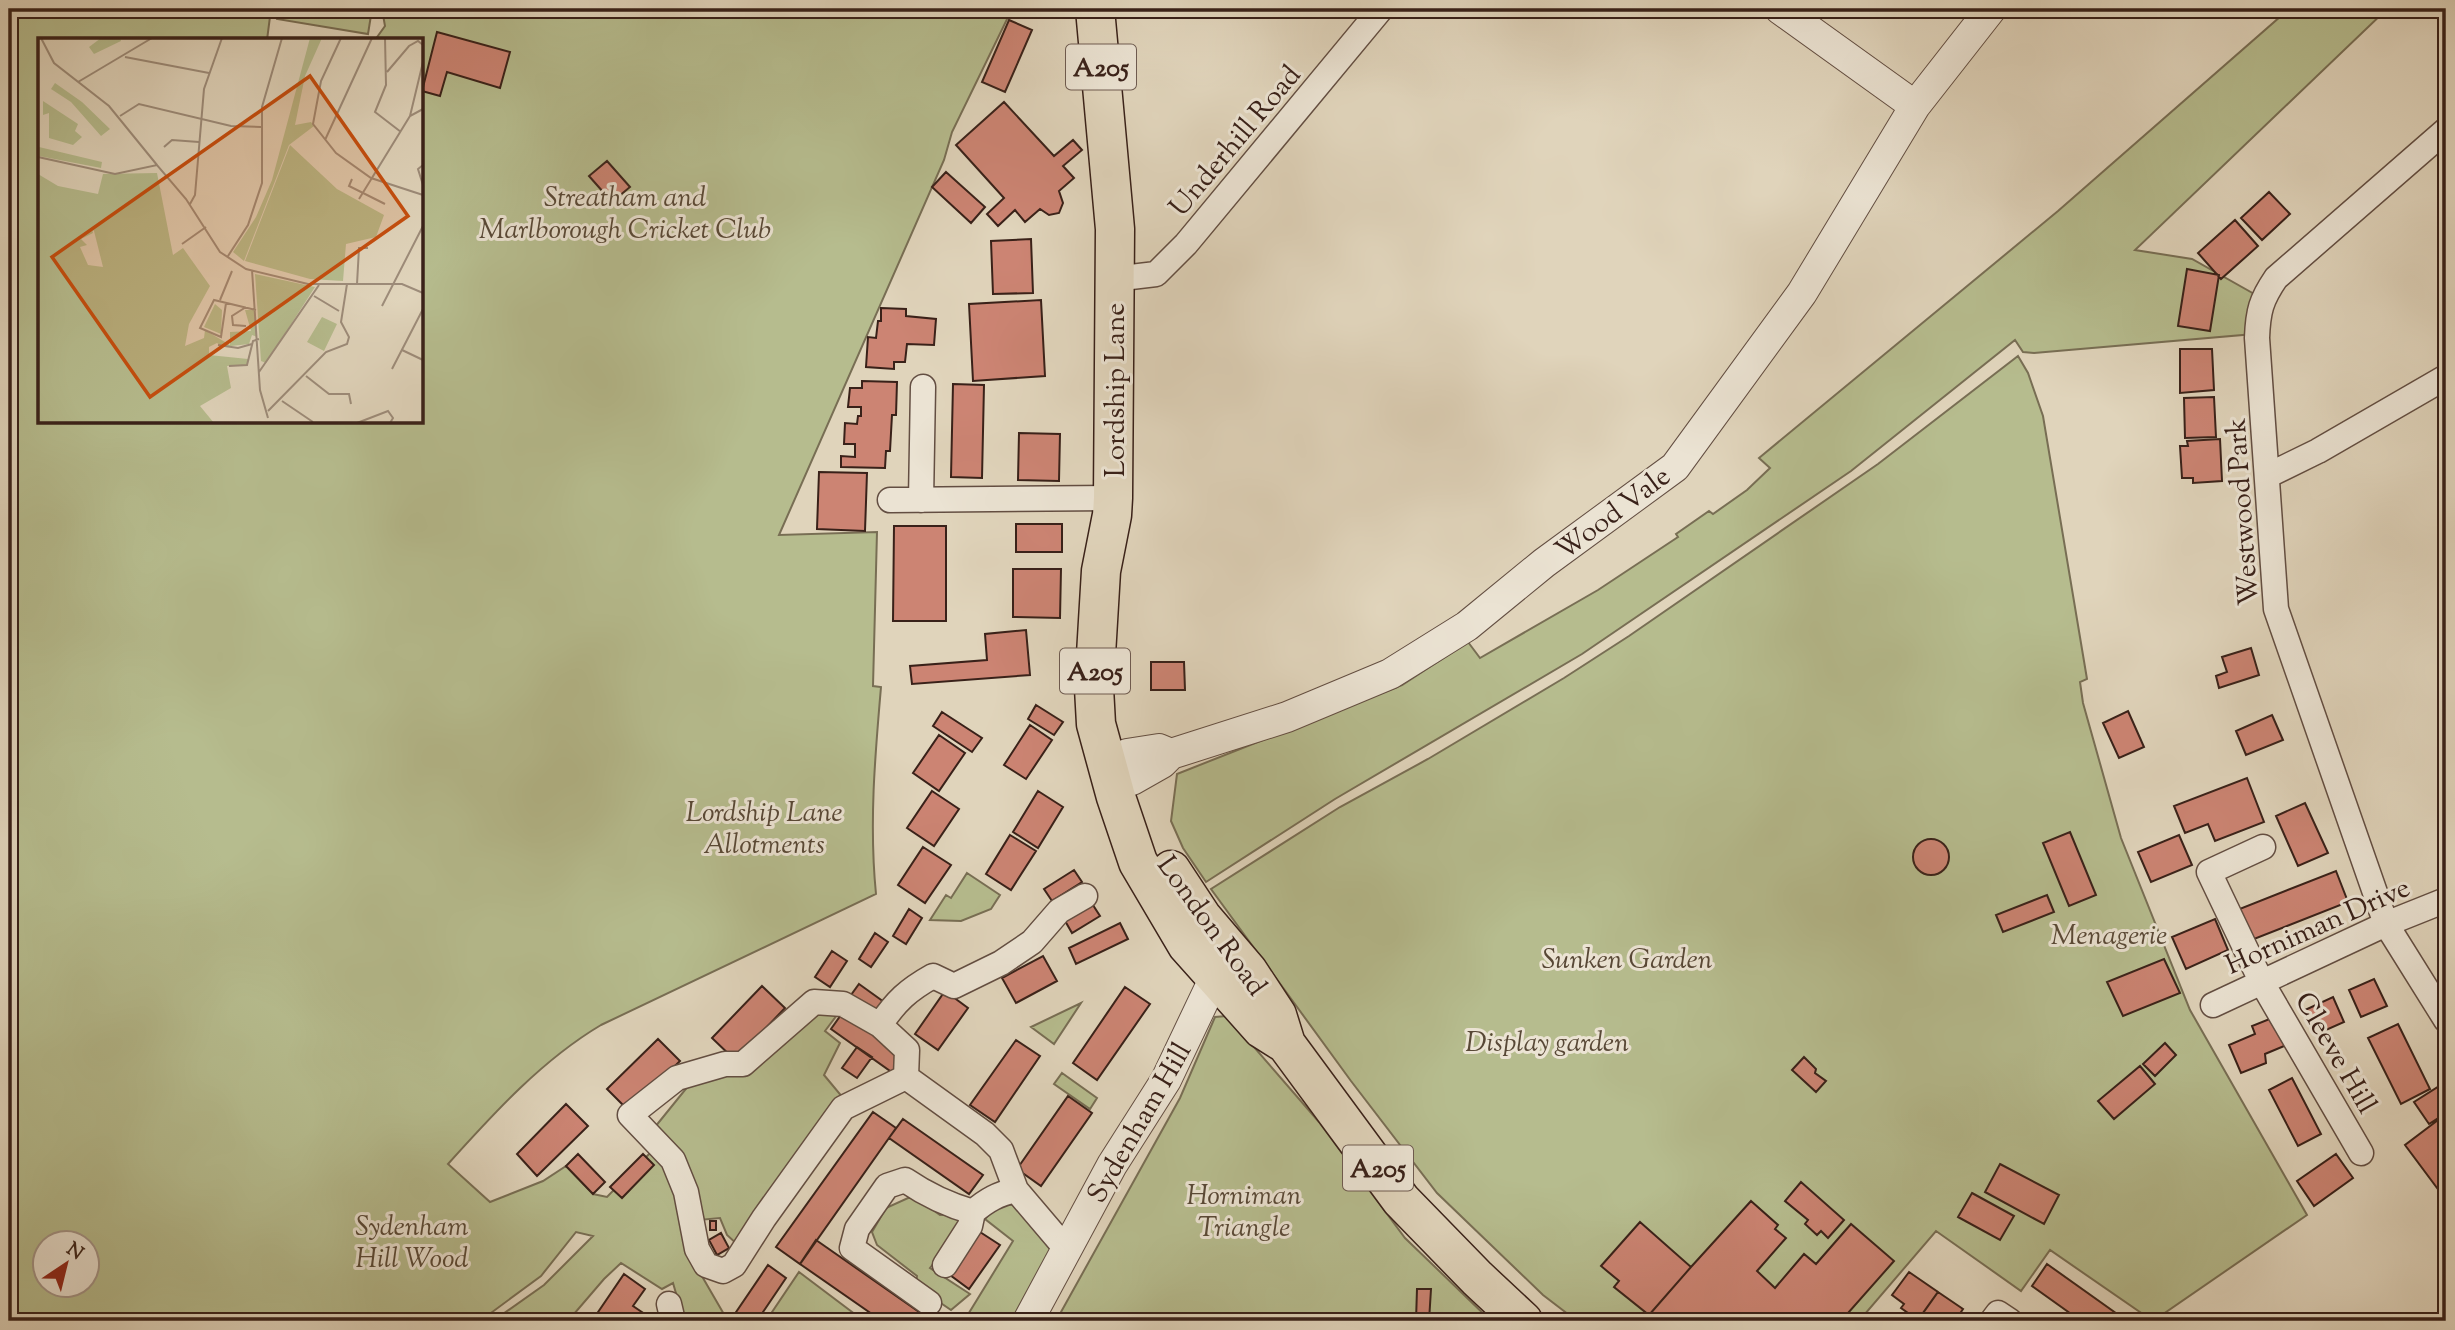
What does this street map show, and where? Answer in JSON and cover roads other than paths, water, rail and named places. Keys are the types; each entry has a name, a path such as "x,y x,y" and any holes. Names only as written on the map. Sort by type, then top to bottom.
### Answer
{"highway":[{"name":"Lordship Lane","path":"1095,9 1115,229 1113,507"},
{"name":"London Road","path":"1113,507 1119,568 1116,687 1118,722 1122,768 1139,862 1181,935 1262,1029 1286,1044"},
{"name":"London Road","path":"1122,768 1156,844 1202,917 1248,971 1278,1015 1286,1044 1401,1200 1523,1321"}],"street":[{"name":"Underhill Road","path":"1114,279 1156,274 1186,244 1381,9"},
{"path":"1780,9 1915,106"},
{"name":"Wood Vale","path":"1122,768 1159,749 1171,754 1287,718 1390,674 1467,626 1544,563 1675,467 1801,292 1915,106 1991,9"},
{"name":"Westwood Park","path":"2446,130 2276,278 2262,299 2257,338 2276,609 2386,924 2446,1020"},
{"path":"2267,476 2318,451 2446,377"},
{"path":"921,500 922,387"},
{"path":"890,500 1113,507"},
{"name":"Cleeve Hill","path":"2263,847 2209,872 2261,981 2361,1153"},
{"path":"880,1026 895,1002 915,986 933,976 954,986 1002,963 1032,942 1059,911 1085,896"},
{"name":"Horniman Drive","path":"2213,1005 2386,924 2446,900"},
{"name":"Sydenham Hill","path":"1028,1321 1112,1165 1167,1080 1215,977 1215,941 1202,917"},
{"path":"814,1002 843,1004 880,1026 906,1050 906,1077 843,1108 764,1218 734,1265 723,1272 706,1265 697,1249 686,1192 673,1160 630,1115 677,1078 725,1063 743,1065 814,1002"},
{"path":"906,1077 985,1134 1001,1150 1016,1191 1067,1250"},
{"path":"929,1303 852,1248 857,1229 887,1186 905,1180 952,1206 973,1212"},
{"path":"945,1265 970,1226 973,1212 988,1199 1001,1193 1016,1191"},
{"path":"1992,1321 1998,1313 2010,1321"}],"park label":[{"name":"Streatham and Marlborough Cricket Club","path":"625,212"},
{"name":"Lordship Lane Allotments","path":"764,827"},
{"name":"Menagerie","path":"2109,934"},
{"name":"Sunken Garden","path":"1627,958"},
{"name":"Display garden","path":"1547,1041"},
{"name":"Horniman Triangle","path":"1244,1210"},
{"name":"Sydenham Hill Wood","path":"412,1241"}]}
